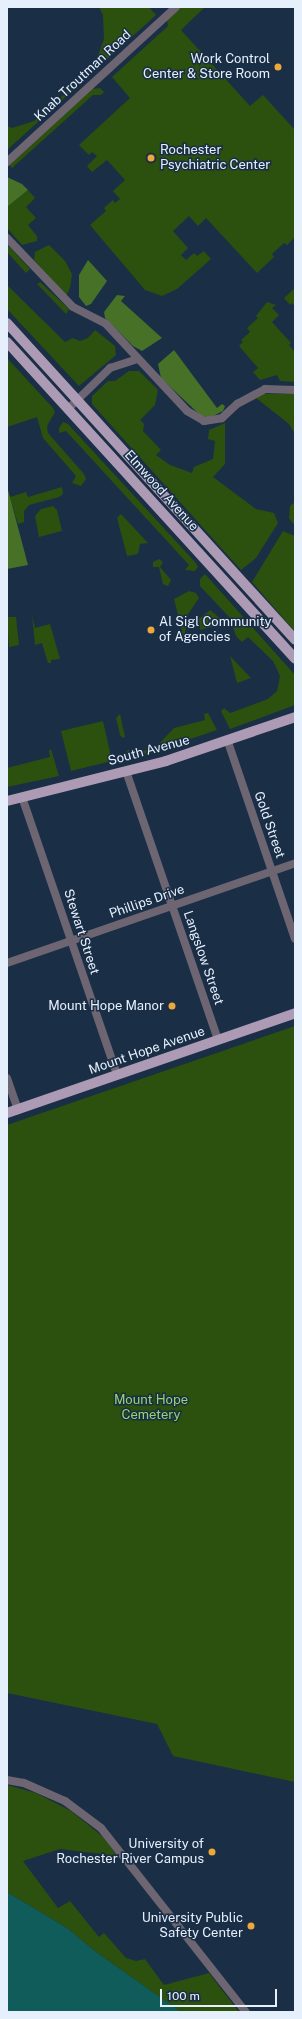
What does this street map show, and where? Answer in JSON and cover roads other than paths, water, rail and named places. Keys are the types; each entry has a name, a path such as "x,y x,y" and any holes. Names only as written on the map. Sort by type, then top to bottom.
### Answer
{"main road":[{"name":"Elmwood Avenue","path":"7,323 78,399 295,639"},
{"name":"Elmwood Avenue","path":"7,342 295,659"},
{"name":"South Avenue","path":"7,801 126,771 228,742 295,717"},
{"name":"Mount Hope Avenue","path":"7,1113 295,1013"}],"street":[{"name":"Knab Troutman Road","path":"7,162 176,7"},
{"path":"7,238 74,308 106,324 187,411 204,421 222,418 237,404 265,389 295,390"},
{"path":"68,409 110,368 138,360"},
{"name":"Gold Street","path":"228,742 295,939"},
{"name":"Langslow Street","path":"126,771 218,1040"},
{"name":"Stewart Street","path":"22,797 117,1075"},
{"name":"Phillips Drive","path":"7,963 295,863"},
{"path":"7,1078 18,1110"},
{"path":"7,1780 24,1783 65,1801 104,1831 246,2012"}],"place":[{"name":"Work Control Center & Store Room","path":"278,67"},
{"name":"Rochester Psychiatric Center","path":"151,158"},
{"name":"Al Sigl Community of Agencies","path":"151,630"},
{"name":"Mount Hope Manor","path":"172,1006"},
{"name":"University of Rochester River Campus","path":"212,1852"},
{"name":"University Public Safety Center","path":"251,1926"}],"park label":[{"name":"Mount Hope Cemetery","path":"151,1408"}]}
